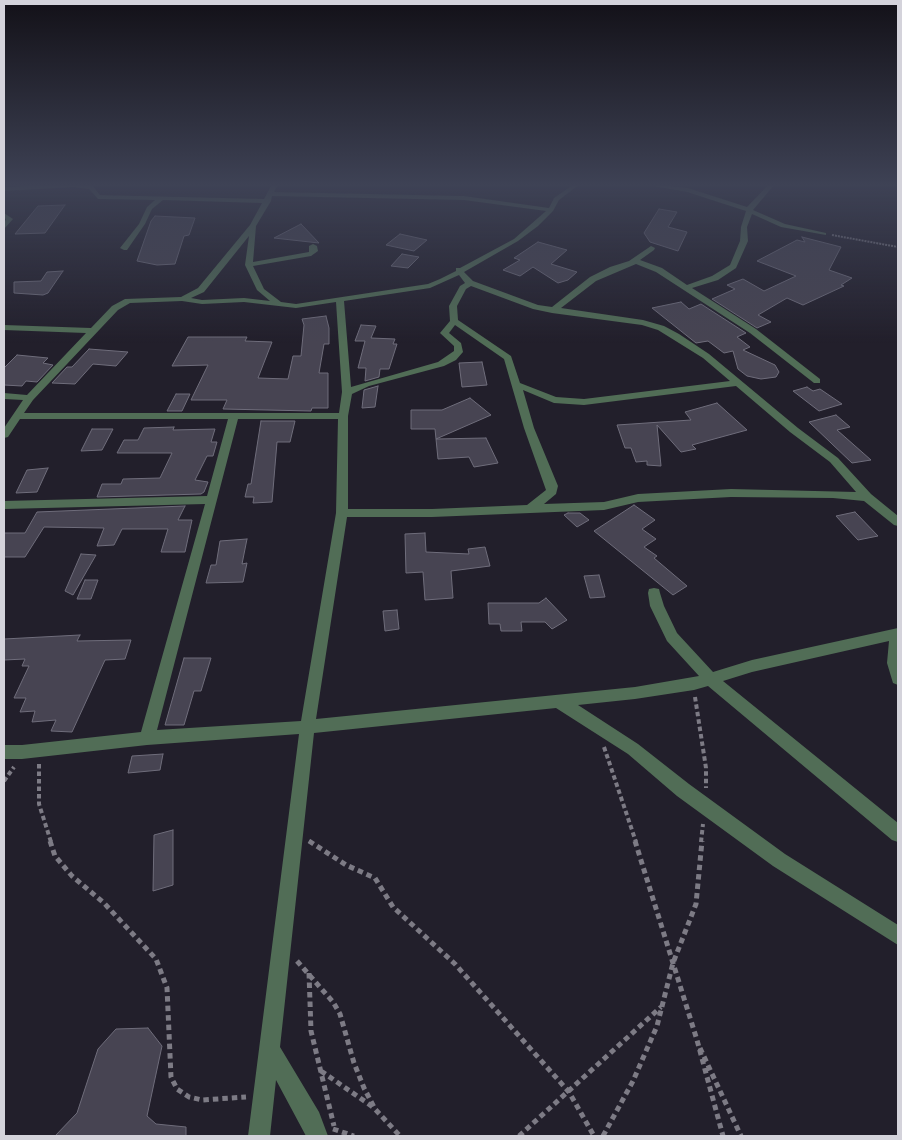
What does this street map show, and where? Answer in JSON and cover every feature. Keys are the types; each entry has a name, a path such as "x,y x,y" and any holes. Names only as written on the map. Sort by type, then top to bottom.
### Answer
{"street":[{"path":"124,248 132,237"},
{"path":"182,299 201,290 244,237"},
{"path":"252,237 249,265 260,290 280,304"},
{"path":"4,435 29,398 115,308 128,301 182,299 202,302 244,300 296,306 430,286 443,281 459,270 520,237"},
{"path":"685,288 715,278 733,266 744,237"},
{"path":"249,265 311,254 314,251 313,246"},
{"path":"552,311 593,279 635,261 651,248"},
{"path":"635,261 654,267 753,331 817,381"},
{"path":"459,270 470,283 513,300 552,311 630,321 661,328 706,356 737,384 834,460 867,497 898,522"},
{"path":"347,392 366,384 442,364 453,358 459,352 458,345 444,333 454,321 453,306 463,288 470,283"},
{"path":"259,1136 307,727 342,513 343,416 347,392 340,300"},
{"path":"454,321 505,355 529,428 552,486 552,491 548,496 532,508"},
{"path":"4,327 92,331"},
{"path":"515,384 554,400 584,402 737,384"},
{"path":"4,396 29,398"},
{"path":"18,416 343,416"},
{"path":"147,738 234,416"},
{"path":"342,513 432,513 614,506 638,498 731,493 833,494 867,497"},
{"path":"4,506 211,500"},
{"path":"654,593 657,606 672,637 710,679 898,834"},
{"path":"4,752 40,750 147,738 307,727 560,702 694,684 752,666 897,633 894,663 898,680"},
{"path":"560,702 633,749 704,806 779,860 898,936"},
{"path":"269,1048 311,1120 326,1133"}],"path":[{"path":"842,237 898,247"},
{"path":"603,1136 633,1081 657,1026 673,963 696,904 706,768 694,684"},
{"path":"600,741 612,767 697,1040 723,1136"},
{"path":"40,750 40,804 55,856 72,876 104,903 156,959 167,988 171,1077 177,1089 189,1097 202,1100 264,1095"},
{"path":"294,832 346,865 374,878 393,907 455,964 524,1044 569,1092 594,1136"},
{"path":"281,946 309,972 340,1014 354,1063 376,1109"},
{"path":"309,972 311,1030 321,1071 326,1133"},
{"path":"520,1136 662,1006"},
{"path":"697,1040 741,1136"},
{"path":"321,1071 376,1109 400,1136"}],"building":[{"path":"145,237 184,237 175,264 157,265 137,261"},
{"path":"314,237 319,243 274,238"},
{"path":"396,237 414,237 427,240 414,251 386,245"},
{"path":"647,237 685,237 678,251 650,242"},
{"path":"802,237 841,247 829,270 852,278 841,285 844,286 803,305 787,298 758,315 771,322 757,328 712,299 735,289 727,285 743,279 764,291 796,276 757,261 797,240 805,242"},
{"path":"538,242 567,250 551,264 577,272 568,280 558,283 533,267 520,276 503,270 520,260 514,258"},
{"path":"402,254 419,257 408,268 391,266"},
{"path":"63,271 48,293 43,295 14,293 14,282 41,281 47,272"},
{"path":"681,302 689,309 701,304 746,333 737,337 750,347 743,350 775,365 779,372 776,377 761,379 747,376 738,369 733,351 724,353 708,341 696,343 652,308"},
{"path":"326,316 329,328 329,344 324,344 319,373 328,373 328,408 312,408 311,411 223,409 227,400 191,400 208,365 172,366 188,337 247,337 245,341 272,342 258,378 288,379 293,356 301,356 304,325 302,319"},
{"path":"361,325 376,326 371,338 395,339 393,344 397,344 389,369 380,369 379,377 365,381 366,368 358,368 365,341 355,341"},
{"path":"89,349 128,352 116,366 93,364 75,384 52,383 67,367 72,367"},
{"path":"17,355 48,358 43,363 53,365 37,382 26,381 22,386 4,385 4,368"},
{"path":"482,362 487,385 462,387 459,363"},
{"path":"378,386 375,407 362,408 364,390"},
{"path":"807,387 813,391 820,389 842,404 819,411 793,391"},
{"path":"176,394 190,394 182,411 167,411"},
{"path":"470,398 491,415 436,439 435,429 411,429 411,410 442,410"},
{"path":"717,403 747,430 692,445 696,449 681,452 657,425 661,466 647,465 647,461 636,462 631,448 625,448 617,425 691,420 685,412"},
{"path":"836,415 850,427 837,430 871,460 852,463 809,422"},
{"path":"261,421 295,421 290,442 277,442 272,502 253,503 254,497 245,497 248,484 251,484"},
{"path":"174,427 173,430 215,429 211,442 217,442 213,456 207,456 195,480 208,482 204,492 201,494 97,497 102,484 121,484 123,479 160,478 172,453 117,453 124,440 138,440 144,428"},
{"path":"92,429 113,429 102,450 81,451"},
{"path":"486,438 498,463 474,467 469,457 438,459 436,439"},
{"path":"48,468 37,492 16,493 27,470"},
{"path":"634,505 655,520 642,529 656,539 644,547 657,556 654,558 687,586 673,595 594,531"},
{"path":"185,506 178,520 192,520 185,552 161,552 168,529 122,529 114,545 97,546 104,528 44,527 25,557 4,557 4,533 25,533 37,512"},
{"path":"855,512 878,536 858,540 836,516"},
{"path":"580,513 589,520 577,527 564,515"},
{"path":"425,533 426,552 469,554 468,549 485,547 490,566 451,571 453,598 425,600 423,572 406,573 405,534"},
{"path":"247,539 242,564 247,563 243,582 206,583 211,565 216,565 220,541"},
{"path":"81,554 96,555 73,595 65,591"},
{"path":"599,575 605,597 590,598 584,576"},
{"path":"85,580 98,580 91,599 77,599"},
{"path":"546,598 567,620 552,629 545,622 521,622 522,631 501,631 500,624 489,624 488,603 539,603"},
{"path":"397,610 399,629 385,631 383,611"},
{"path":"80,635 77,641 131,640 125,659 105,660 72,732 51,731 56,720 32,722 35,711 20,712 26,698 14,698 29,666 22,666 25,659 4,660 4,639"},
{"path":"184,658 211,658 201,691 194,691 184,725 165,725"},
{"path":"163,754 160,770 128,773 132,756"},
{"path":"173,830 173,885 153,891 154,835"},
{"path":"148,1028 162,1046 147,1116 156,1124 186,1127 186,1136 55,1136 77,1113 98,1049 116,1029"}]}
